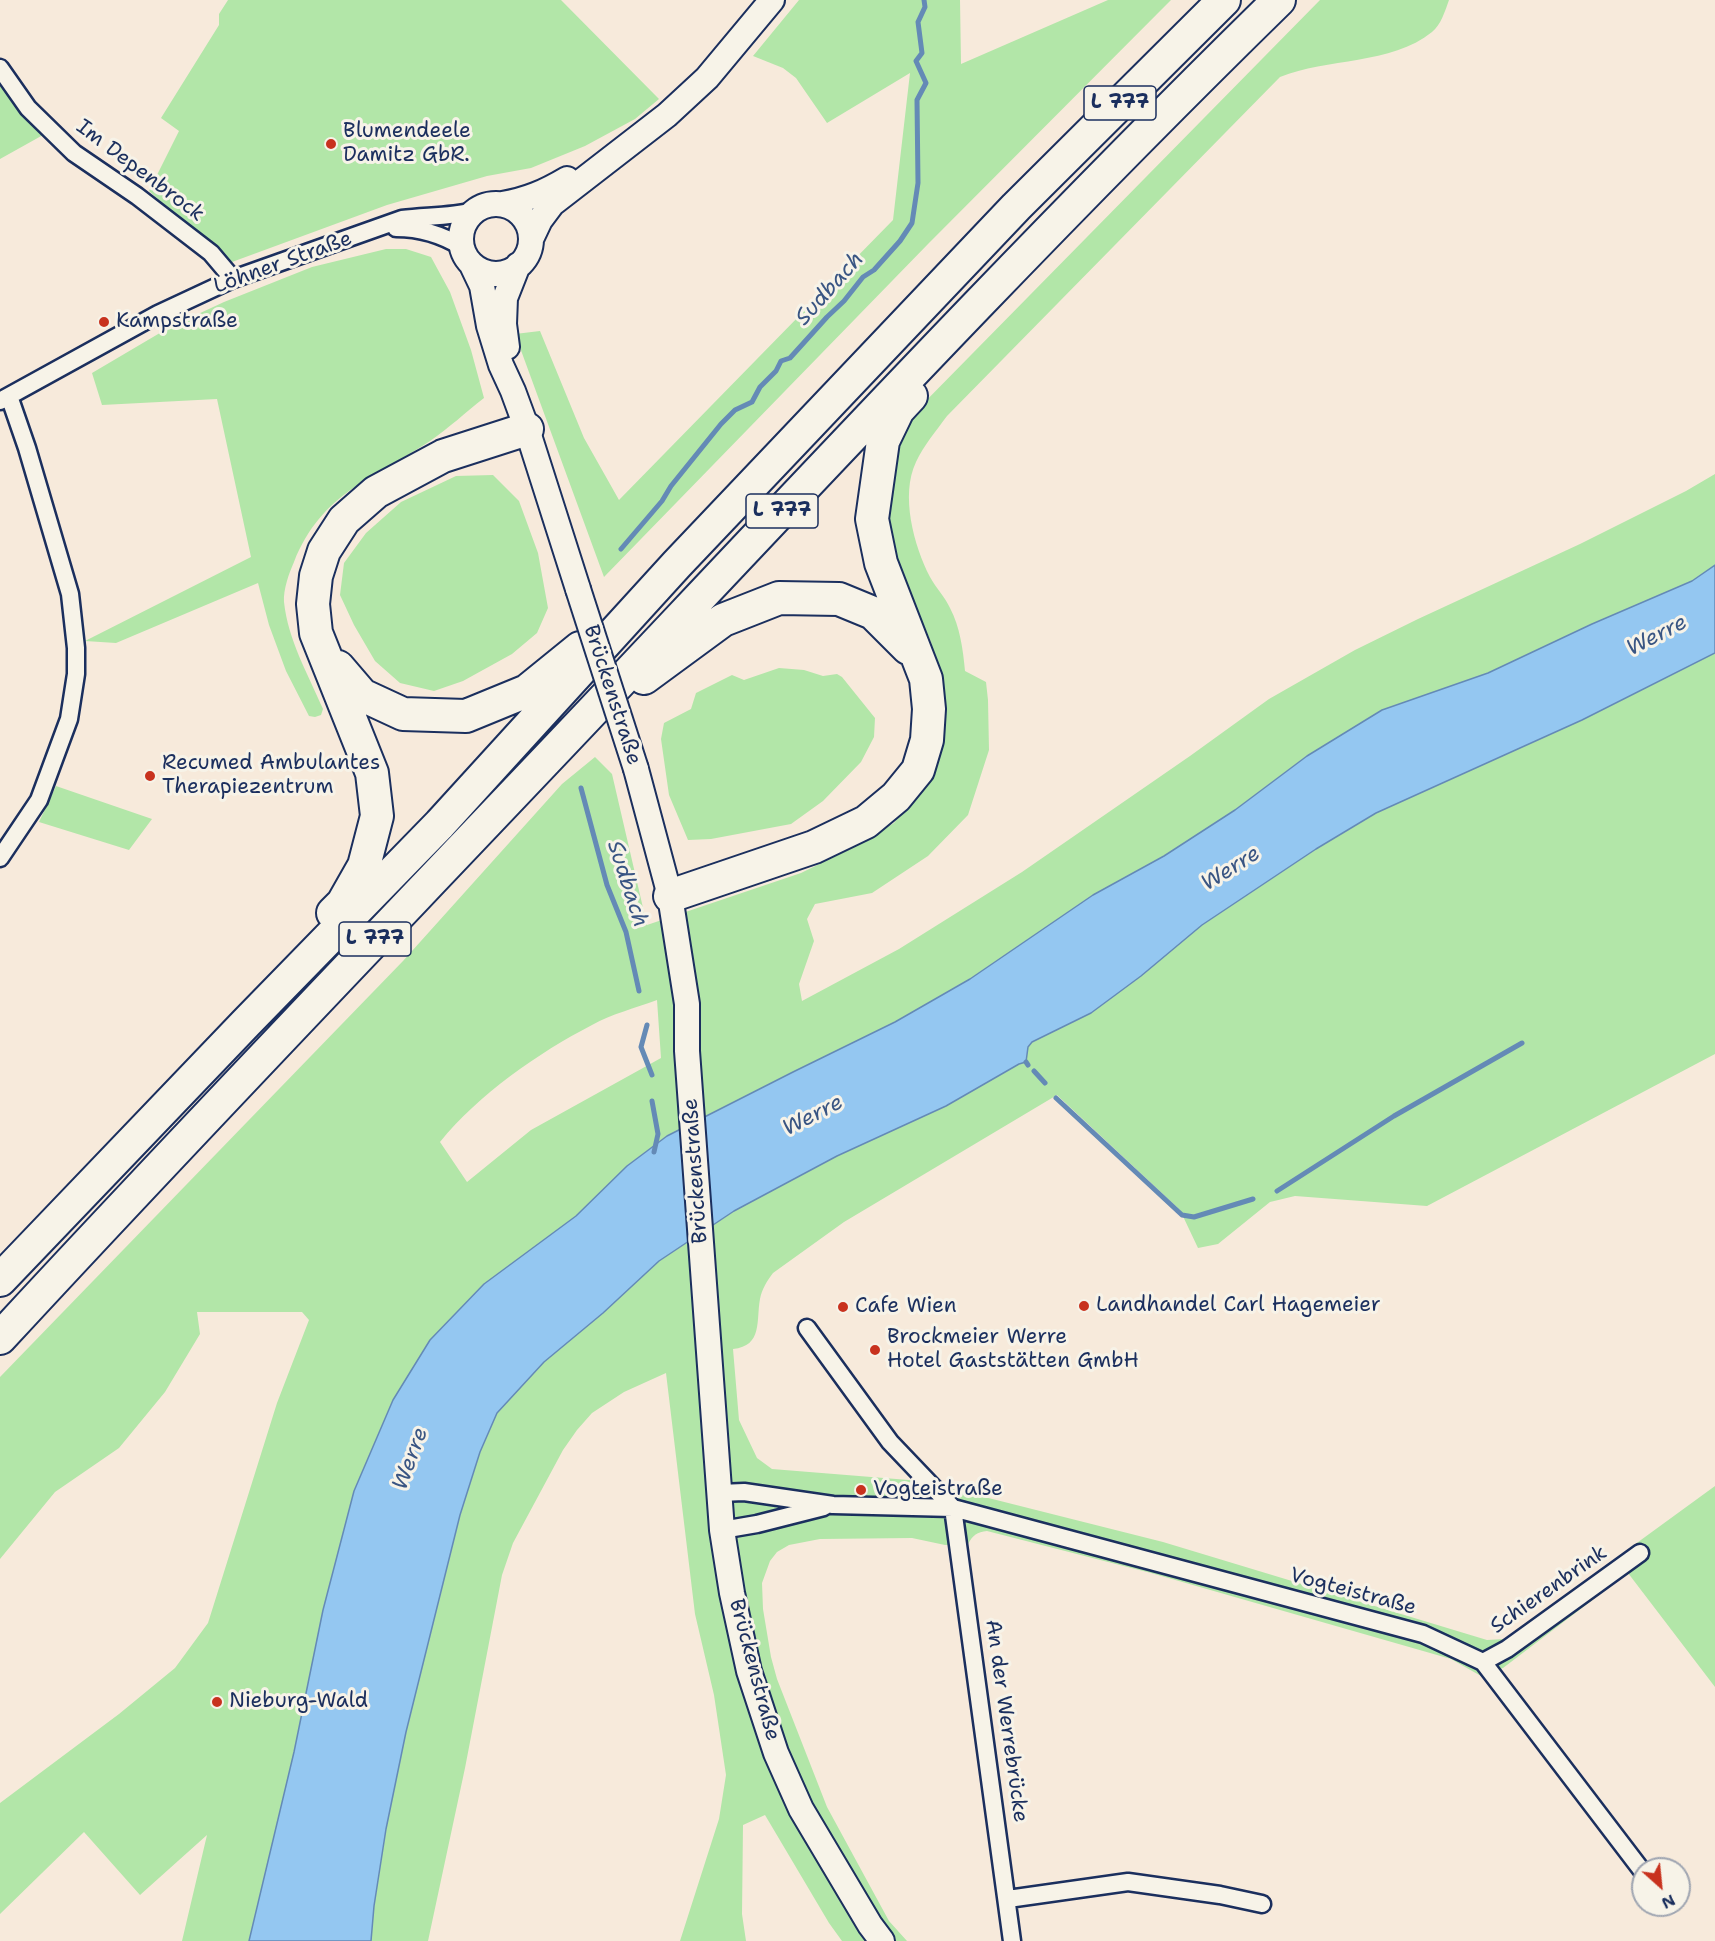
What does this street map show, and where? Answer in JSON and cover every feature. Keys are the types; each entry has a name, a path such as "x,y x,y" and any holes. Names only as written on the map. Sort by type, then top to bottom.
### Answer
{"highway":[{"name":"L 777","path":"0,1280 246,1023 441,824 706,533 1016,207 1224,0"},
{"name":"L 777","path":"0,1338 174,1149 987,294 1279,0"},
{"name":"L 777","path":"670,896 814,847 866,822 896,797 918,770 927,740 929,709 926,679 881,563 873,519 883,441 898,410 963,339 987,294"},
{"name":"L 777","path":"246,1023 254,999 343,903 364,866 377,816 372,773 316,633 313,604 316,576 324,551 345,519 376,492 443,456 527,429"},
{"path":"316,633 342,674 362,695 403,714 466,716 527,691 577,651 671,553 706,533"},
{"path":"576,728 723,620 779,598 839,599 873,613 920,660"}],"main road":[{"path":"633,140 543,194 524,201 492,204 474,211 462,228 460,238 467,256 490,273 500,273 518,265 525,258 540,220 552,204 667,115 707,78 772,0"},
{"path":"502,204 519,213 525,220 531,239"},
{"name":"Brückenstraße","path":"467,256 482,286 489,326 501,365 527,429 636,769 670,896 687,1004 687,1051 722,1530 732,1593 749,1671 776,1753 801,1809 882,1941"},
{"name":"Brückenstraße","path":"513,391 504,324 505,298 518,265"}],"street":[{"name":"Im Depenbrock","path":"0,68 28,108 74,153 137,196 211,252 233,279"},
{"name":"Löhner Straße","path":"5,398 158,314 233,279 402,219 456,216 474,211"},
{"name":"Löhner Straße","path":"377,229 408,228 436,233 467,256"},
{"path":"0,858 39,800 69,719 76,674 76,648 70,594 27,448 5,398"},
{"path":"807,1328 890,1442 953,1508"},
{"name":"Vogteistraße","path":"720,1493 744,1492 833,1504 953,1508 1423,1635 1483,1662 1632,1857"},
{"name":"Vogteistraße","path":"722,1530 833,1504"},
{"name":"An der Werrebrücke","path":"953,1508 1012,1941"},
{"name":"Schierenbrink","path":"1483,1662 1507,1649 1640,1553"},
{"path":"1008,1899 1128,1882 1220,1895 1262,1904"}],"green space":[{"path":"228,0 561,0 659,99 635,119 585,146 531,168 487,176 387,205 232,262 149,191 179,131 161,118 219,25 219,14"},
{"path":"799,0 960,0 961,64 1108,0 1171,0 928,244 604,577 515,334 540,331 584,438 619,500 893,220 910,73 827,123 796,78 783,68 753,56"},
{"path":"1320,0 1449,0 1438,26 1416,43 1378,56 1298,71 1280,77 947,416 926,444 911,475 909,490 914,536 924,565 948,604 956,623 965,671 986,682 989,750 968,815 928,856 872,893 815,904 807,919 814,941 799,984 802,1001 899,949 1022,872 1269,699 1355,650 1580,544 1715,474 1715,565 1692,581 1592,624 1488,673 1382,710 1307,756 1235,810 1164,856 1093,895 970,979 895,1022 667,1136 627,1166 576,1216 484,1284 430,1340 393,1400 354,1491 323,1610 294,1752 249,1941 182,1941 207,1835 140,1895 84,1832 0,1914 0,1803 119,1714 175,1668 208,1623 277,1403 309,1320 302,1312 197,1312 200,1334 165,1392 119,1448 55,1492 0,1559 0,1377 403,961 562,784 595,757 612,774 647,925 801,873 854,847 894,823 918,793 940,681 931,642 882,534 888,457 912,415","holes":["657,1000 661,1058 531,1130 467,1182 440,1142 491,1091 551,1048 600,1021"]},
{"path":"0,82 22,113 43,135 0,159"},
{"path":"386,249 406,249 431,257 450,292 471,350 484,398 430,441 369,478 334,503 306,538 288,576 284,602 294,643 323,709 321,715 309,716 286,671 269,625 258,583 116,643 85,641 251,557 217,399 102,405 92,373 170,327 224,302 312,267"},
{"path":"493,475 519,501 538,553 548,608 537,633 512,654 463,681 434,691 400,683 375,661 340,595 344,563 366,533 401,502 456,476"},
{"path":"1715,653 1715,1054 1427,1206 1295,1196 1270,1202 1218,1244 1198,1248 1180,1210 1057,1095 844,1222 773,1273 761,1295 754,1337 743,1347 733,1349 739,1420 757,1458 772,1469 921,1481 1163,1542 1487,1640 1505,1639 1715,1486 1715,1687 1628,1573 1503,1668 1481,1676 1451,1659 1151,1573 987,1531 976,1534 968,1544 945,1545 912,1538 820,1539 789,1545 777,1552 770,1561 762,1583 763,1609 777,1679 827,1807 889,1921 907,1941 842,1941 765,1815 743,1825 742,1914 746,1941 680,1941 719,1819 726,1775 714,1695 695,1614 666,1373 624,1392 592,1413 563,1450 513,1543 502,1575 465,1768 428,1941 371,1941 386,1829 406,1732 460,1515 480,1452 497,1413 544,1362 603,1313 659,1261 734,1211 837,1156 946,1106 1026,1062 1028,1047 1032,1042 1091,1013 1141,976 1202,925 1316,849 1376,813 1582,720"},
{"path":"779,668 804,670 823,676 837,674 842,677 875,718 874,737 861,762 823,801 791,824 711,839 688,840 669,795 661,739 664,723 691,709 696,693 732,675 744,680"},
{"path":"56,786 152,819 129,850 39,822"}],"water":[{"name":"Werre","path":"1715,565 1715,653 1582,720 1376,813 1316,849 1202,925 1141,976 1091,1013 1032,1042 1028,1047 1026,1062 946,1106 837,1156 734,1211 659,1261 603,1313 544,1362 497,1413 480,1452 460,1515 406,1732 386,1829 371,1941 249,1941 294,1752 323,1610 354,1491 393,1400 430,1340 484,1284 576,1216 627,1166 667,1136 895,1022 970,979 1093,895 1164,856 1235,810 1307,756 1382,710 1488,673 1592,624 1692,581"}],"waterway":[{"name":"Sudbach","path":"621,549 662,501 671,486 721,424 735,410 752,402 760,387 776,371 781,361 790,358 844,301 863,277 874,270 900,241 912,223 918,183 917,100 926,83 916,61 922,53 918,22 925,7 924,0"},
{"name":"Sudbach","path":"581,788 607,885 626,932 639,991"},
{"name":"Sudbach","path":"647,1025 641,1047 652,1075"},
{"path":"1277,1191 1394,1116 1522,1043"},
{"path":"1034,1071 1045,1083"},
{"path":"1056,1098 1182,1215 1194,1217 1253,1199"},
{"name":"Sudbach","path":"652,1101 658,1134 654,1152"}],"place":[{"name":"Blumendeele Damitz GbR.","path":"331,144"},
{"name":"Kampstraße","path":"104,322"},
{"name":"Recumed Ambulantes Therapiezentrum","path":"150,776"},
{"name":"Landhandel Carl Hagemeier","path":"1084,1306"},
{"name":"Cafe Wien","path":"843,1307"},
{"name":"Brockmeier Werre Hotel Gaststätten GmbH","path":"875,1350"},
{"name":"Vogteistraße","path":"861,1490"},
{"name":"Nieburg-Wald","path":"217,1702"}]}
